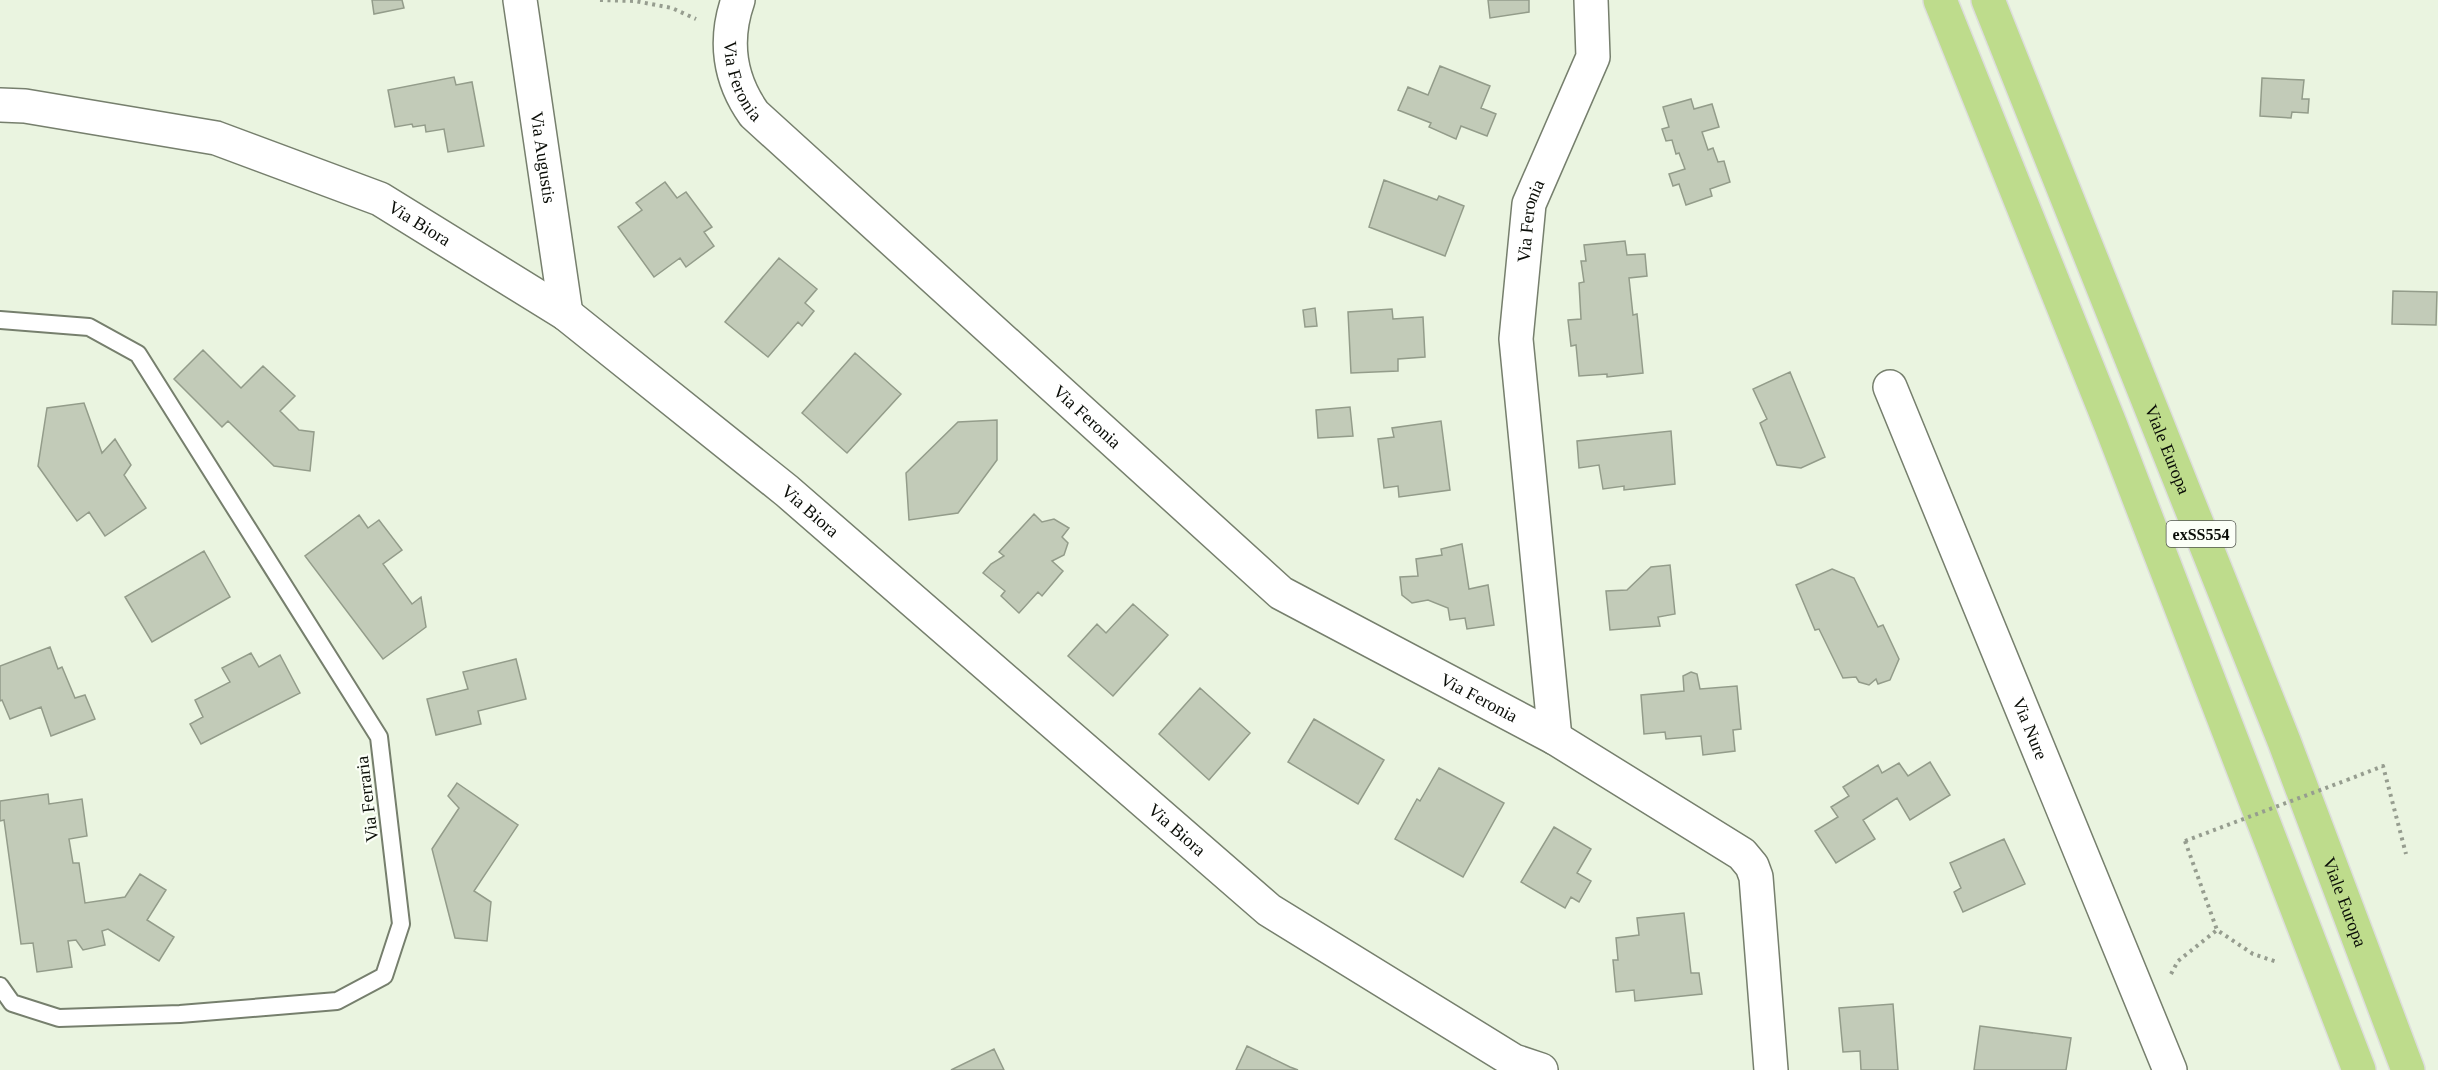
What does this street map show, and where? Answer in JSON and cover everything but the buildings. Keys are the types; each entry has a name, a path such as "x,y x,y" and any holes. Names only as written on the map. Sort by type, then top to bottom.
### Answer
{"main road":[{"name":"exSS554","path":"1940,0 2116,437 2359,1070"},
{"name":"Viale Europa","path":"1988,0 2284,741 2408,1070"}],"street":[{"name":"Via Augustis","path":"520,0 566,314"},
{"name":"Via Feronia","path":"738,0 730,34 730,54 733,73 754,114 1281,592 1555,738 1742,854 1752,866 1757,888 1771,1070"},
{"name":"Via Feronia","path":"1555,738 1516,339 1529,204 1593,57 1591,0"},
{"name":"Via Biora","path":"0,105 25,106 216,138 380,200 566,314 787,491 1269,910 1514,1061 1540,1070"},
{"name":"Via Nure","path":"1890,387 2170,1070"}],"lane":[{"name":"Via Ferraria","path":"0,320 89,327 138,354 379,737 401,924 384,976 337,1001 180,1014 59,1018 12,1003 0,986"}],"path":[{"path":"600,0 635,1 672,8 730,34"},
{"path":"2282,961 2275,963 2253,954 2217,930 2185,841 2384,766 2406,854"},
{"path":"2169,978 2178,962 2217,930"}]}
